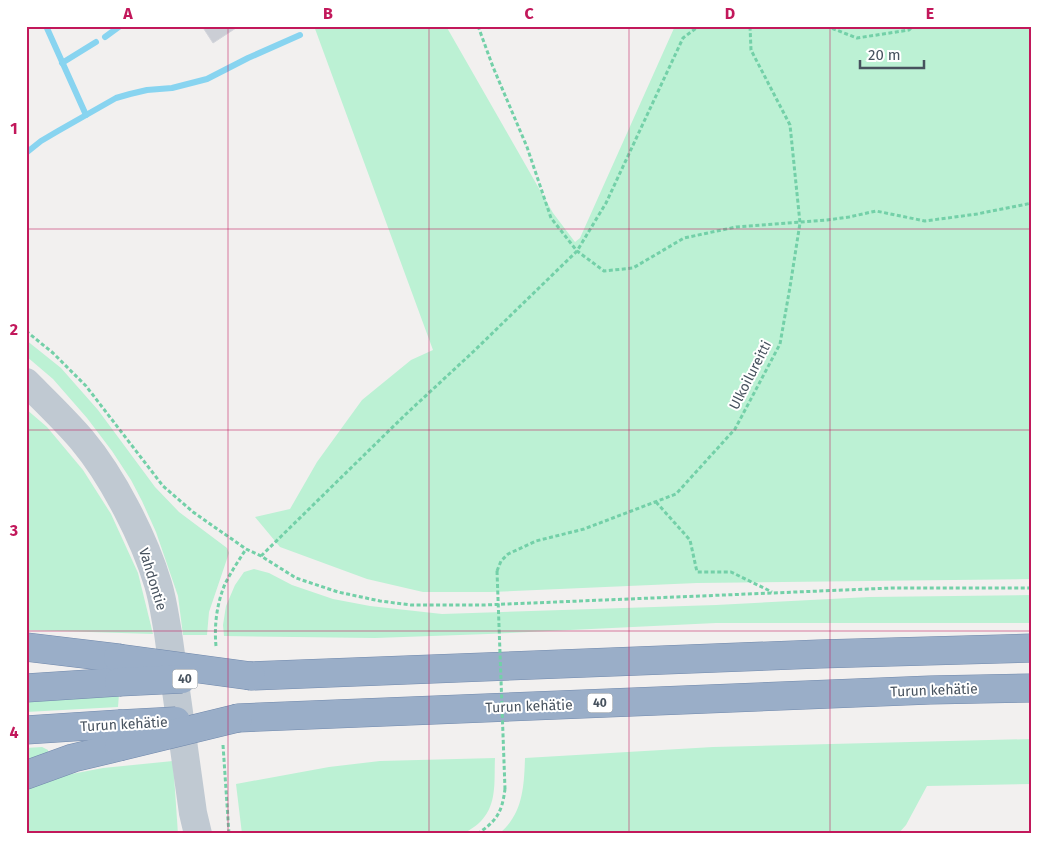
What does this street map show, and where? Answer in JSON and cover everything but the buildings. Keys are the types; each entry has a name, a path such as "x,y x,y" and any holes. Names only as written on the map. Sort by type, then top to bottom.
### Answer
{"highway":[{"path":"26,647 119,670 261,676 819,654 1032,648"},
{"path":"26,688 119,670"},
{"name":"Turun kehätie","path":"26,730 119,735 238,718 271,716 930,690 1032,688"},
{"path":"26,775 73,758 119,735"}],"street":[{"name":"Vahdontie","path":"26,382 60,416 99,463 142,541 158,584 165,615 194,827"}],"path":[{"path":"478,26 527,147 551,218 577,251 604,271 633,268 684,238 736,227 849,218 876,212 925,221 977,214 1032,203"},
{"path":"261,556 577,251 606,203 683,38 699,26"},
{"name":"Ulkoilureitti","path":"478,834 499,815 505,789 497,571 500,561 508,554 536,541 584,529 676,494 735,429 780,344 800,223 790,125 750,50 750,26"},
{"path":"826,26 857,38 909,30 913,26"},
{"path":"26,331 86,386 163,486 193,512 246,549 296,578 338,592 380,601 411,604 484,604 892,588 1032,588"},
{"path":"656,502 690,540 697,572 731,572 772,592"}],"green space":[{"path":"314,26 446,26 553,213 575,242 580,238 675,26 1032,26 1032,579 697,583 491,592 423,592 367,579 280,547 255,517 290,509 317,462 362,400 411,360 433,350"},
{"path":"26,340 61,368 98,410 155,487 179,512 227,548 229,553 209,612 207,635 183,635 178,596 156,532 131,480 87,418 53,379 26,356"},
{"path":"26,409 47,427 83,470 111,514 138,573 153,634 26,630"},
{"path":"254,569 269,573 292,585 333,599 370,606 442,614 716,605 869,597 1032,595 1032,623 716,623 375,638 224,636 223,625 226,606 235,585 244,572"},
{"path":"119,694 118,707 26,712 26,702"},
{"path":"1032,739 1032,784 927,786 906,825 898,834 499,834 507,826 518,809 523,790 525,758 713,747"},
{"path":"42,747 48,750 48,753 26,761 26,748"},
{"path":"495,758 494,788 489,810 481,821 463,834 242,834 236,784 329,767 380,761"},
{"path":"173,761 178,834 26,834 26,787 61,776 103,768"}],"waterway":[{"path":"46,26 86,115"},
{"path":"105,37 120,26"},
{"path":"26,153 41,141 116,98 147,90 172,88 207,79 300,35"},
{"path":"62,63 96,42"}]}
